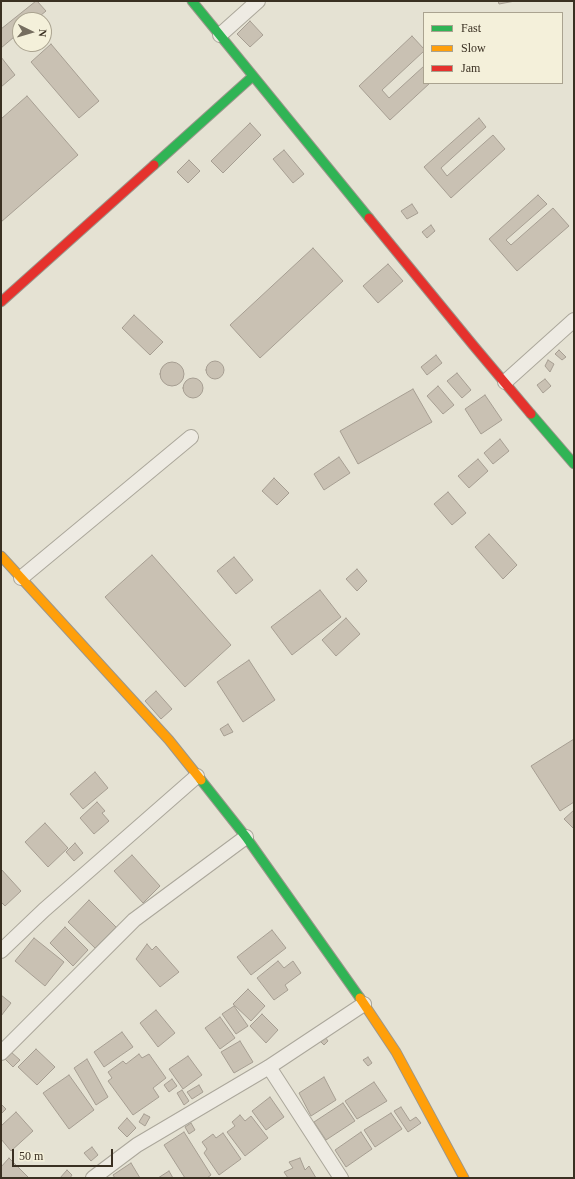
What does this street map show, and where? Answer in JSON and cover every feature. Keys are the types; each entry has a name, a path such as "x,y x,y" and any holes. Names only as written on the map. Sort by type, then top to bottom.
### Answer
{"street":[{"path":"192,1 574,464"},
{"path":"220,35 258,1"},
{"path":"1,302 253,76"},
{"path":"505,382 574,320"},
{"path":"21,578 191,438"},
{"path":"1,556 169,740 246,837 364,1004 396,1052 464,1178"},
{"path":"1,951 44,910 197,776"},
{"path":"1,1053 134,920 246,837"},
{"path":"93,1178 137,1145 269,1067 364,1004"},
{"path":"269,1067 341,1178"}],"building":[{"path":"36,1 46,11 45,12 22,12"},
{"path":"498,1 515,1 499,4"},
{"path":"12,20 12,39 1,48 1,29"},
{"path":"250,21 263,35 250,47 237,34"},
{"path":"412,36 423,48 423,52 382,90 389,98 423,67 423,84 429,84 390,120 359,86"},
{"path":"52,45 99,101 79,118 31,62 42,52 52,52"},
{"path":"1,57 15,75 1,87"},
{"path":"27,96 78,155 1,222 1,119"},
{"path":"479,118 486,127 441,168 447,176 493,135 505,149 451,198 424,167"},
{"path":"250,123 261,135 223,173 211,161"},
{"path":"284,150 304,174 293,183 273,159"},
{"path":"189,160 200,171 188,183 177,172"},
{"path":"538,195 547,204 506,240 511,245 553,208 569,226 517,271 489,239"},
{"path":"412,204 418,213 407,219 401,211"},
{"path":"431,225 435,231 427,238 422,232"},
{"path":"313,248 343,281 260,358 230,325"},
{"path":"388,264 403,281 378,303 363,286"},
{"path":"134,315 163,342 150,355 122,328"},
{"path":"559,350 566,357 562,360 555,354"},
{"path":"436,355 442,363 427,375 421,367"},
{"path":"548,360 554,364 550,372 545,366"},
{"path":"215,361 222,363 224,370 222,377 215,379 208,377 206,370 208,363"},
{"path":"172,362 177,363 183,369 183,379 177,385 172,386 167,385 161,379 160,374 161,369 167,363"},
{"path":"457,373 471,390 462,398 447,381"},
{"path":"193,378 200,381 203,388 200,395 193,398 186,395 183,388 186,381"},
{"path":"545,379 551,386 543,393 537,385"},
{"path":"438,386 454,405 443,414 427,396"},
{"path":"413,389 432,422 358,464 340,431"},
{"path":"485,395 502,420 481,434 465,409"},
{"path":"500,439 509,451 493,464 484,453"},
{"path":"339,457 350,473 324,490 314,474"},
{"path":"478,459 488,471 469,488 458,476"},
{"path":"274,478 289,493 277,505 262,491"},
{"path":"448,492 466,513 452,525 434,504"},
{"path":"489,534 517,565 503,579 475,547"},
{"path":"152,555 231,645 185,687 105,597"},
{"path":"234,557 253,580 236,594 217,571"},
{"path":"357,569 367,581 357,591 346,579"},
{"path":"320,590 341,617 292,655 271,627"},
{"path":"346,618 360,634 336,656 322,640"},
{"path":"249,660 275,700 243,722 217,682"},
{"path":"156,691 172,709 161,719 145,701"},
{"path":"228,724 233,732 224,736 220,729"},
{"path":"574,739 574,802 560,811 531,766"},
{"path":"95,772 108,788 83,809 70,794"},
{"path":"97,802 105,811 102,813 109,821 94,834 80,818"},
{"path":"574,810 574,829 564,819"},
{"path":"45,823 68,848 48,867 25,842"},
{"path":"75,843 83,853 74,861 66,852"},
{"path":"132,855 160,886 143,903 114,871"},
{"path":"1,869 21,891 5,906 1,902"},
{"path":"89,900 116,927 95,948 68,922"},
{"path":"65,927 88,950 73,966 50,943"},
{"path":"272,930 286,948 251,975 237,957"},
{"path":"34,938 64,962 45,986 15,961"},
{"path":"147,944 152,950 156,946 179,972 160,987 136,959"},
{"path":"278,961 284,968 293,961 301,973 285,985 288,990 274,1000 257,978"},
{"path":"248,989 265,1006 251,1021 233,1004"},
{"path":"1,995 11,1003 1,1016"},
{"path":"234,1006 248,1026 236,1034 222,1014"},
{"path":"156,1010 175,1033 158,1047 140,1023"},
{"path":"262,1014 278,1030 266,1043 250,1026"},
{"path":"220,1017 235,1038 220,1049 205,1028"},
{"path":"122,1032 133,1047 104,1067 94,1052"},
{"path":"325,1037 328,1041 324,1045 320,1041"},
{"path":"240,1041 253,1062 234,1073 221,1052"},
{"path":"36,1049 55,1067 37,1085 18,1067"},
{"path":"11,1052 20,1060 13,1067 5,1059"},
{"path":"139,1054 142,1058 149,1054 166,1078 153,1088 159,1097 133,1115 108,1081 112,1078 108,1072 123,1061 126,1064"},
{"path":"188,1056 202,1075 183,1089 169,1069"},
{"path":"368,1057 372,1063 368,1066 363,1060"},
{"path":"87,1059 108,1097 96,1105 74,1068"},
{"path":"69,1075 94,1110 69,1129 43,1093"},
{"path":"324,1077 336,1100 311,1116 299,1093"},
{"path":"172,1079 177,1086 169,1092 164,1085"},
{"path":"374,1082 387,1101 357,1119 345,1101"},
{"path":"199,1085 203,1092 192,1099 187,1092"},
{"path":"182,1090 189,1101 184,1105 177,1093"},
{"path":"270,1097 284,1117 266,1130 252,1111"},
{"path":"343,1103 355,1121 326,1140 314,1122"},
{"path":"1,1104 6,1109 1,1114"},
{"path":"401,1107 410,1121 416,1117 421,1123 408,1132 394,1111"},
{"path":"16,1112 33,1131 11,1151 1,1139 1,1126"},
{"path":"391,1113 402,1129 375,1147 364,1130"},
{"path":"144,1114 150,1117 145,1126 139,1122"},
{"path":"240,1115 245,1121 251,1116 268,1138 245,1156 227,1132 235,1126 232,1122"},
{"path":"127,1118 136,1128 127,1137 118,1128"},
{"path":"191,1123 195,1130 189,1134 185,1127"},
{"path":"184,1132 211,1175 207,1178 185,1178 164,1145"},
{"path":"361,1132 372,1149 346,1167 335,1150"},
{"path":"223,1133 241,1159 219,1175 204,1153 207,1149 202,1142 213,1134 216,1138"},
{"path":"92,1147 98,1155 91,1161 84,1153"},
{"path":"9,1158 29,1178 1,1178 1,1167"},
{"path":"300,1158 305,1170 309,1166 316,1178 288,1178 284,1172 293,1168 289,1162"},
{"path":"131,1163 140,1178 115,1178 113,1175"},
{"path":"67,1170 72,1175 70,1178 60,1178"},
{"path":"169,1171 173,1178 158,1178"}],"traffic: fast":[{"path":"192,1 369,218"},
{"path":"154,165 253,76"},
{"path":"531,414 574,464"},
{"path":"201,780 246,837 360,998"}],"traffic: slow":[{"path":"1,556 169,740 201,780"},
{"path":"360,998 396,1052 464,1178"}],"traffic: jam":[{"path":"1,302 154,165"},
{"path":"369,218 531,414"}]}
